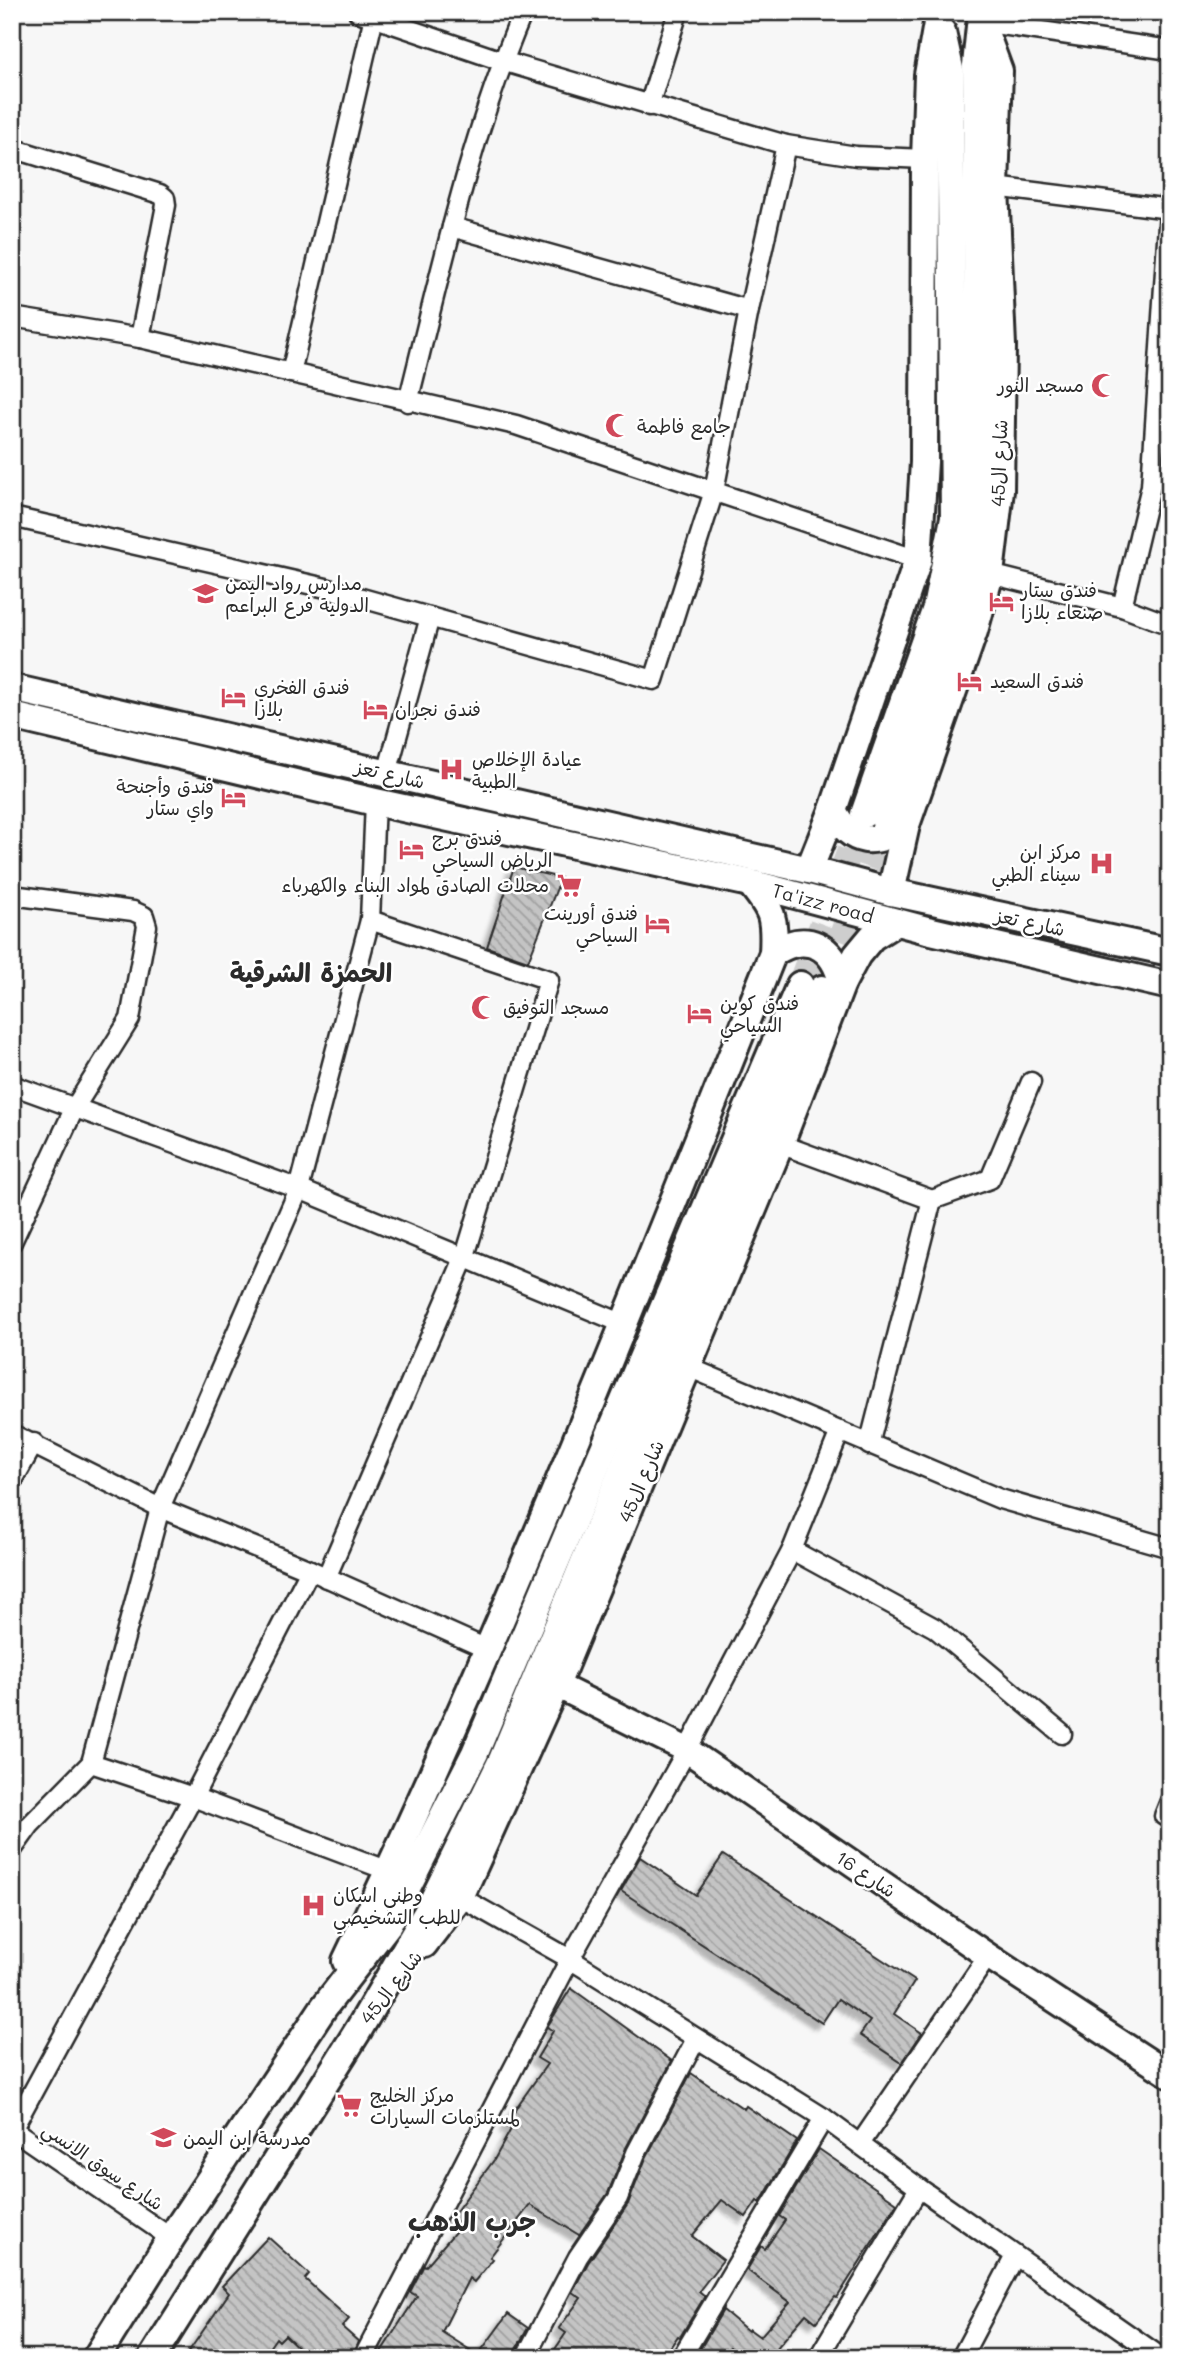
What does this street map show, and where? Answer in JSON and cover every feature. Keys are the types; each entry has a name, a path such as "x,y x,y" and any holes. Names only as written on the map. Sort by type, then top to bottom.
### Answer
{"main road":[{"name":"شارع ال45","path":"809,870 833,810 918,559 924,462 925,159 929,75 939,16"},
{"name":"شارع ال45","path":"891,892 885,820 936,608 954,518 950,69 939,16"},
{"name":"شارع ال45","path":"885,820 940,667 974,539 978,411 976,65 981,17"},
{"name":"شارع ال45","path":"885,820 974,631 989,574 1000,490 1002,346 995,187 999,71 981,17"},
{"name":"شارع تعز","path":"12,688 809,870"},
{"name":"شارع تعز","path":"12,716 375,802 750,883"},
{"path":"833,810 844,827 862,838 889,836 885,820"},
{"name":"Ta'izz road","path":"809,870 891,892"},
{"name":"شارع ال45","path":"324,2007 489,1650 773,953 774,929 769,905 750,883"},
{"name":"Ta'izz road","path":"750,883 896,922"},
{"name":"شارع تعز","path":"891,892 1170,952"},
{"name":"شارع ال45","path":"96,2358 171,2238 324,2007 389,1923 475,1753 821,985 857,955 872,937 896,922"},
{"name":"شارع تعز","path":"896,922 1170,986"},
{"path":"773,953 786,945 801,942 817,945 830,954 839,967 821,985"},
{"name":"شارع ال45","path":"359,2029 460,1897 556,1685 780,1144 821,985"},
{"name":"شارع ال45","path":"152,2358 359,2029 429,1909 502,1760 821,985"}],"street":[{"path":"408,401 452,227 502,61 523,12"},
{"path":"649,106 678,12"},
{"path":"292,373 369,14 502,61 786,145 829,153 925,159"},
{"path":"981,17 1170,50"},
{"path":"12,517 326,588 654,680 714,491 749,310 786,145"},
{"path":"12,168 14,148 160,194 165,198 166,205 140,338"},
{"path":"995,187 1169,209 1151,486 1122,607"},
{"path":"452,227 749,310"},
{"path":"12,317 140,338 516,425 918,559"},
{"path":"989,574 1122,607 1170,625"},
{"path":"387,773 430,617"},
{"path":"12,1850 30,1825 91,1763 160,1508 299,1189 370,920 375,802"},
{"path":"12,895 133,911 144,916 148,926 130,1019 75,1107 12,1242"},
{"path":"12,2129 318,1574 465,1256 549,980 370,920"},
{"path":"780,1144 932,1200 990,1179 1031,1082"},
{"path":"12,1085 299,1189 624,1324"},
{"path":"869,1444 932,1200"},
{"path":"688,1367 1000,1499 1170,1548"},
{"path":"363,2358 570,1959 687,1750 792,1550 840,1431"},
{"path":"12,1434 160,1508 489,1650"},
{"path":"12,1482 34,1443"},
{"path":"792,1550 935,1628 1062,1734"},
{"name":"شارع 16","path":"556,1685 687,1750 988,1956 1170,2075"},
{"path":"91,1763 193,1797 389,1871"},
{"path":"1170,1801 1164,1816 1170,1818"},
{"path":"460,1897 570,1959 824,2118 1015,2256 1163,2358"},
{"path":"860,2144 988,1956"},
{"path":"525,2358 578,2257 618,2197 636,2153 696,2039"},
{"path":"681,2358 824,2118"},
{"name":"شارع سوق الانسي","path":"12,2129 171,2238"},
{"path":"818,2358 919,2188"},
{"path":"961,2358 1015,2256"}],"building":[{"path":"514,867 561,878 528,961 487,947"},
{"path":"723,1855 915,1981 894,2014 922,2033 902,2063 860,2035 870,2021 838,1999 822,2023 621,1891 640,1857 696,1895"},
{"path":"571,1988 672,2061 626,2148 608,2193 579,2235 530,2205 474,2282 469,2278 442,2332 478,2355 508,2314 528,2328 511,2358 377,2358 417,2296 410,2292 424,2265 426,2266 461,2225 451,2218 494,2160 511,2129 506,2126 547,2064 537,2058 553,2031 547,2027"},
{"path":"691,2073 797,2141 760,2203 757,2201 746,2217 722,2200 692,2236 723,2260 699,2291 705,2296 680,2337 678,2336 663,2358 549,2358 566,2333 559,2328 581,2298 572,2292 628,2204 646,2158"},
{"path":"819,2149 897,2203 837,2298 835,2297 816,2322 806,2314 775,2350 786,2358 743,2358 730,2347 722,2358 708,2358 699,2351 723,2310 748,2331 749,2329 760,2337 790,2302 747,2270 761,2246 765,2249 785,2220 779,2216"},
{"path":"268,2237 309,2274 305,2279 349,2319 342,2327 359,2342 352,2358 309,2358 285,2335 279,2341 276,2338 262,2358 187,2358 191,2352 189,2351 229,2293 222,2286"}],"tunnel":[{"path":"800,985 863,815"},
{"path":"826,977 885,822"}],"place":[{"name":"مسجد النور","path":"1104,385"},
{"name":"جامع فاطمة","path":"617,426"},
{"name":"مدارس رواد اليمن الدولية فرع البراعم","path":"205,594"},
{"name":"فندق ستار صنعاء بلازا","path":"1001,601"},
{"name":"فندق السعيد","path":"970,681"},
{"name":"فندق الفخري بلازا","path":"234,698"},
{"name":"فندق نجران","path":"375,709"},
{"name":"عيادة الإخلاص الطبية","path":"452,770"},
{"name":"فندق وأجنحة واي ستار","path":"234,797"},
{"name":"فندق برج الرياض السياحي","path":"412,849"},
{"name":"مركز ابن سيناء الطبي","path":"1101,863"},
{"name":"محلات الصادق لمواد البناء والكهرباء","path":"569,885"},
{"name":"فندق أورينت السياحي","path":"658,924"},
{"name":"مسجد التوفيق","path":"483,1007"},
{"name":"فندق كوين السياحي","path":"700,1014"},
{"name":"وطني اسكان للطب التشخيصي","path":"313,1906"},
{"name":"مركز الخليج لمستلزمات السيارات","path":"350,2106"},
{"name":"مدرسة ابن اليمن","path":"163,2138"}],"district":[{"name":"الحمزة الشرقية","path":"311,973"},
{"name":"جرب الذهب","path":"472,2222"}]}
